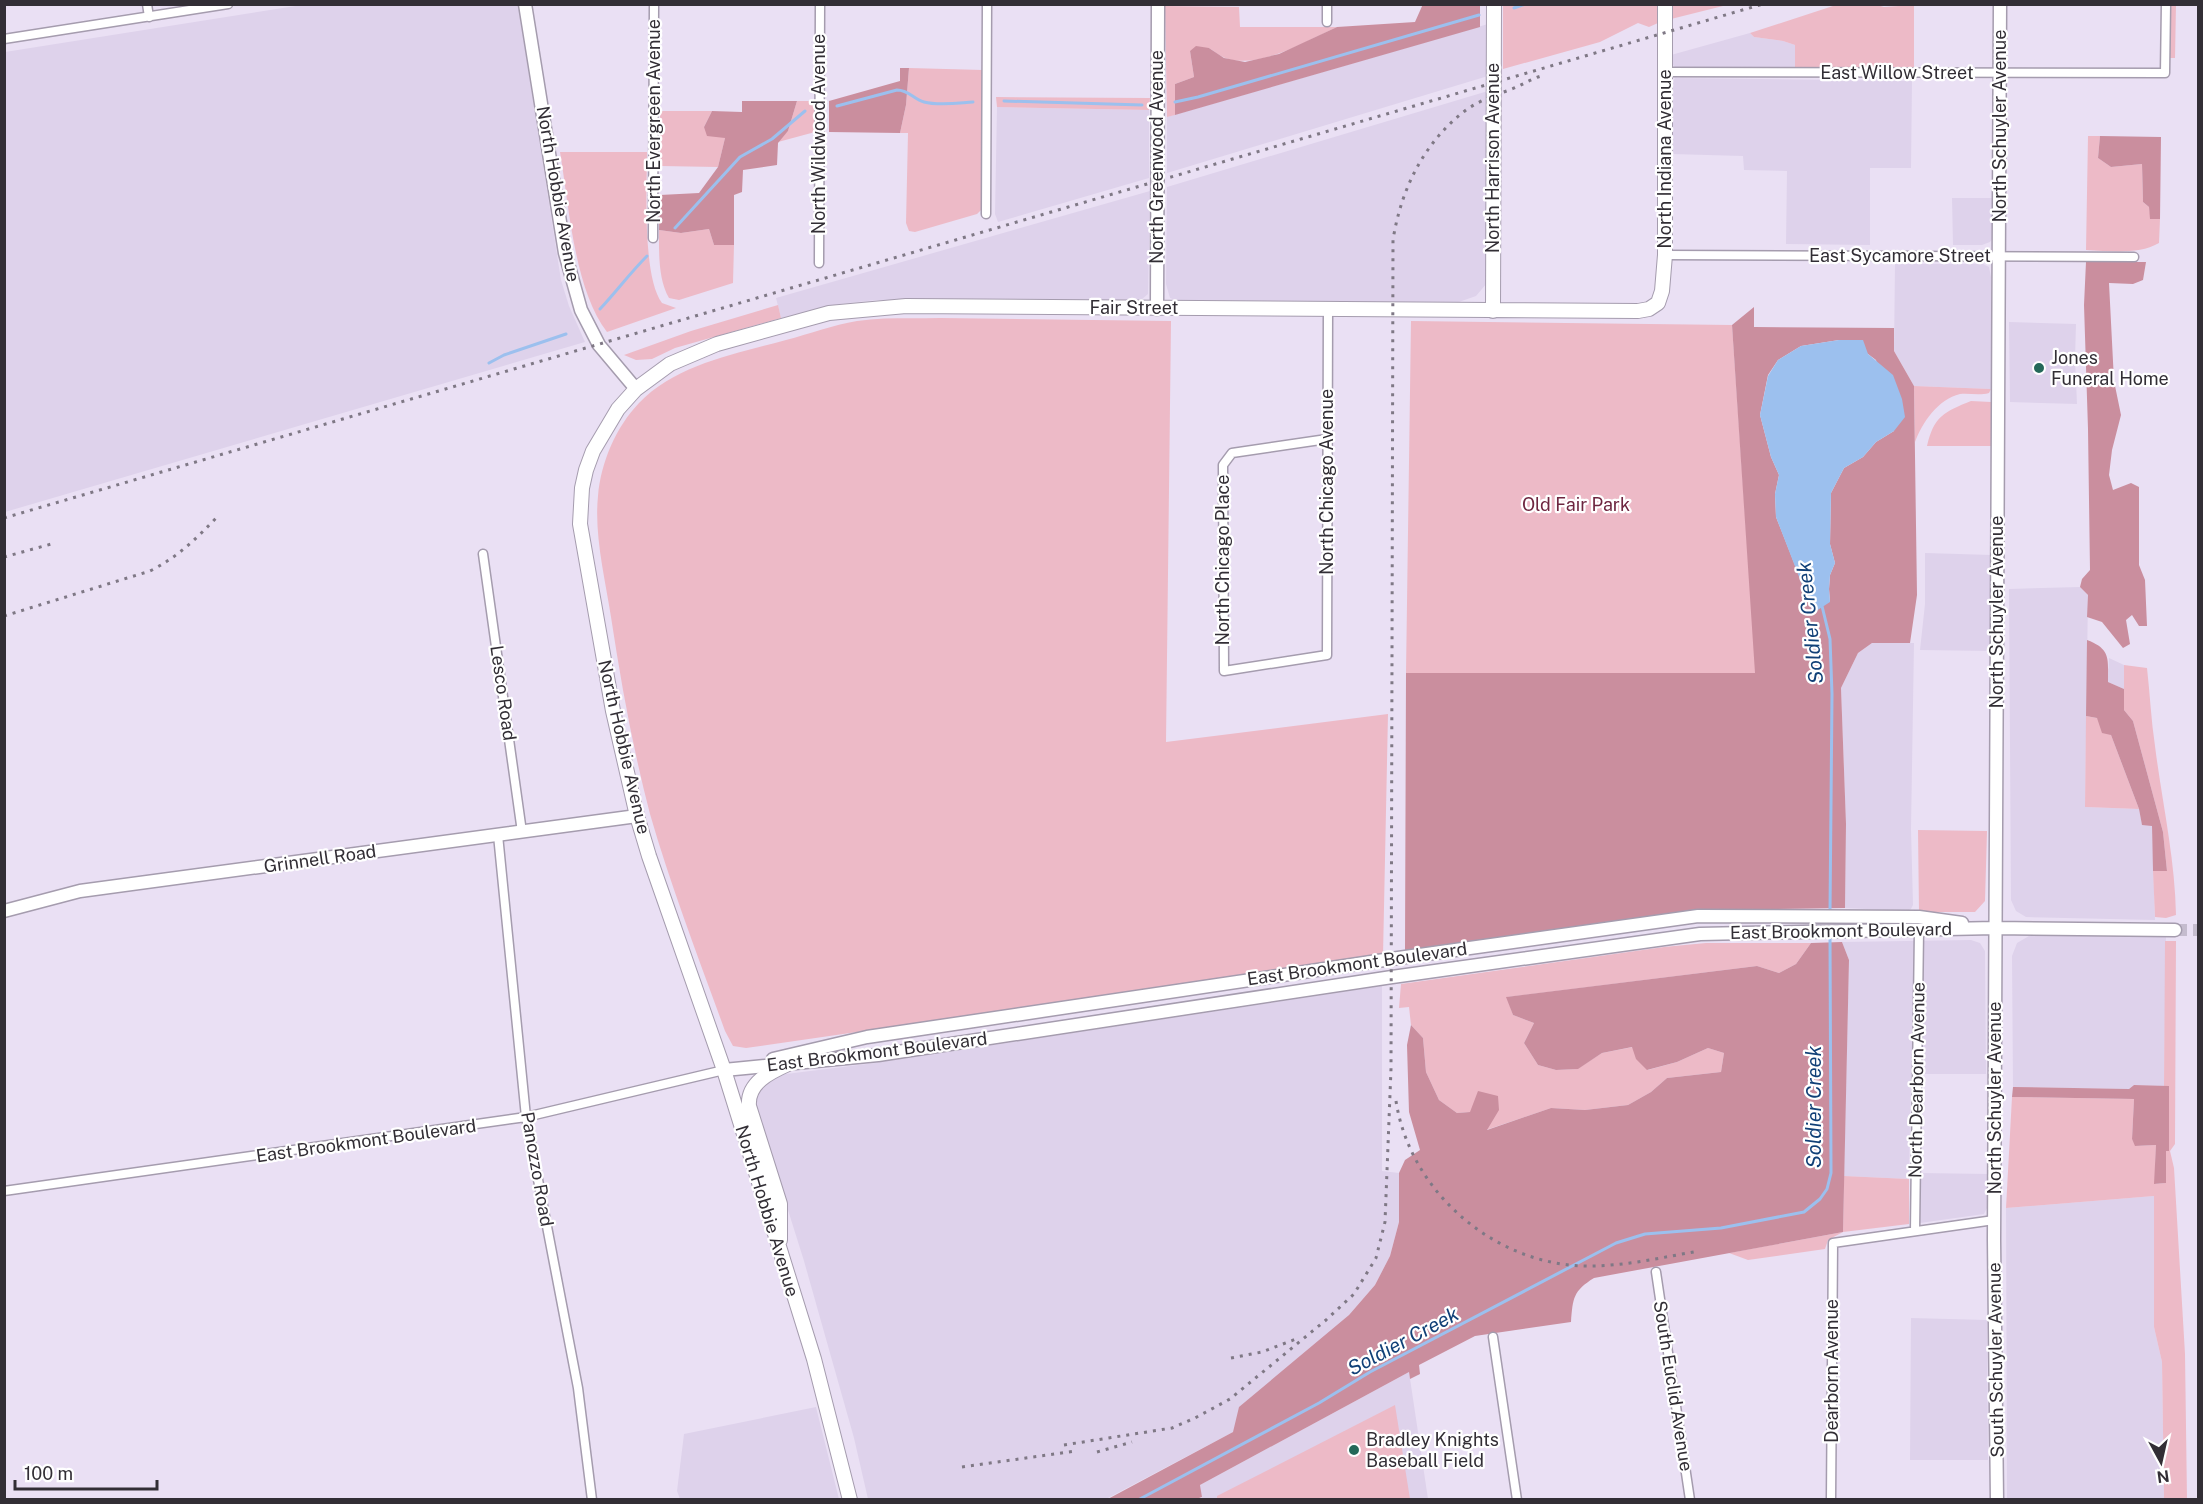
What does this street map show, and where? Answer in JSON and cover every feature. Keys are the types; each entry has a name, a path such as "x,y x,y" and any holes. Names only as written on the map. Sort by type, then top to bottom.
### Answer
{"main road":[{"name":"North Hobbie Avenue","path":"525,4 565,253 581,310 603,350 636,389 618,409 593,451 586,470 580,514 613,714 649,856 723,1070 814,1359 850,1500"},
{"name":"North Greenwood Avenue","path":"1156,309 1158,4"},
{"name":"North Harrison Avenue","path":"1493,311 1494,4"},
{"name":"North Indiana Avenue","path":"1649,309 1658,303 1662,291 1665,255 1665,4"},
{"name":"North Schuyler Avenue","path":"1995,1220 2000,4"},
{"name":"Fair Street","path":"636,389 670,364 717,344 829,313 906,306 1614,312 1649,309"},
{"name":"Grinnell Road","path":"4,911 80,891 638,816"},
{"name":"East Brookmont Boulevard","path":"723,1070 867,1037 1485,945 1698,916 1919,917 1995,928"},
{"name":"East Brookmont Boulevard","path":"723,1070 878,1055 1392,977 1700,934 1995,928 2175,930"},
{"path":"780,1251 780,1204 748,1098 766,1074 788,1064"},
{"name":"South Schuyler Avenue","path":"1995,1220 1997,1500"}],"street":[{"path":"147,4 149,16"},
{"path":"4,39 228,4"},
{"name":"North Evergreen Avenue","path":"653,238 654,4"},
{"name":"North Wildwood Avenue","path":"819,263 820,4"},
{"path":"986,214 987,4"},
{"path":"1328,4 1328,22"},
{"name":"East Willow Street","path":"1665,72 2165,73 2166,4"},
{"name":"East Sycamore Street","path":"1665,255 2134,257"},
{"name":"North Chicago Avenue","path":"1224,671 1327,655 1328,308"},
{"name":"North Chicago Place","path":"1224,671 1223,465 1232,453 1327,439"},
{"name":"Lesco Road","path":"483,554 522,832"},
{"name":"Panozzo Road","path":"498,835 526,1118 578,1388 592,1500"},
{"name":"North Dearborn Avenue","path":"1915,1231 1919,930"},
{"name":"East Brookmont Boulevard","path":"4,1191 526,1118 723,1070"},
{"path":"1915,1231 1995,1220"},
{"name":"Dearborn Avenue","path":"1831,1500 1833,1243 1915,1231"},
{"name":"South Euclid Avenue","path":"1656,1272 1690,1500"},
{"path":"1493,1337 1517,1500"}],"shaded area":[{"path":"1423,4 1480,5 1480,27 1175,115 1175,84 1194,77 1190,51 1196,46 1209,48 1224,58 1245,62 1279,54 1337,27 1415,22"},
{"path":"302,5 518,5 561,280 569,306 585,342 5,512 5,52"},
{"path":"1488,24 1488,76 1167,173 1167,117"},
{"path":"1750,33 1754,37 1795,45 1795,67 1675,67 1673,65 1671,55"},
{"path":"900,68 909,68 906,105 900,133 829,132 829,101 900,81"},
{"path":"1675,78 1912,81 1911,168 1870,168 1870,245 1786,244 1787,171 1744,170 1743,156 1671,154 1671,84"},
{"path":"1488,91 1487,283 1476,296 1446,304 1175,300 1170,298 1166,284 1167,187"},
{"path":"742,101 797,101 788,131 778,143 777,165 743,170 742,192 734,195 734,245 714,245 709,229 681,233 659,230 660,195 699,193 718,167 725,138 707,136 704,127 712,111 742,112"},
{"path":"997,107 1149,110 1149,178 998,222 995,214"},
{"path":"2100,136 2161,137 2160,219 2150,219 2149,207 2143,202 2142,164 2111,167 2098,158"},
{"path":"1150,191 1148,294 1141,300 876,300 839,304 781,318 776,298"},
{"path":"1952,198 1993,198 1993,238 1990,242 1982,245 1953,245"},
{"path":"2086,262 2146,262 2143,280 2133,284 2109,283 2114,381 2121,415 2112,450 2109,475 2113,490 2131,483 2139,487 2139,565 2145,580 2147,626 2139,626 2132,615 2126,620 2130,644 2123,648 2102,622 2087,617 2088,595 2080,587 2082,579 2090,570 2084,305"},
{"path":"1895,264 1983,264 1989,267 1991,277 1991,389 1914,386 1894,351"},
{"path":"1754,307 1754,327 1894,328 1894,351 1914,386 1917,595 1910,643 1872,643 1858,653 1841,688 1846,824 1845,908 1703,910 1405,951 1406,673 1755,673 1732,325","holes":["1839,340 1876,360 1894,431 1876,442 1863,457 1844,468 1831,493 1830,544 1835,563 1830,575 1830,602 1802,583 1776,517 1775,494 1779,475 1771,457 1760,415 1768,375 1778,360 1801,346"]},
{"path":"2009,322 2076,324 2077,404 2010,402"},
{"path":"1925,553 1992,555 1992,651 1920,650 1925,604"},
{"path":"2080,587 2088,595 2085,807 2139,809 2142,824 2152,825 2155,920 2026,917 2016,911 2011,900 2009,589"},
{"path":"2087,640 2095,643 2104,651 2108,667 2108,682 2124,689 2124,710 2133,721 2163,832 2167,871 2153,871 2152,826 2142,825 2139,809 2111,735 2102,733 2097,718 2086,716"},
{"path":"1872,643 1914,643 1911,829 1913,905 1907,911 1845,908 1846,824 1841,688 1858,653"},
{"path":"2109,658 2124,665 2124,689 2108,682"},
{"path":"2166,935 2164,1086 2134,1085 2129,1089 2013,1087 2012,956 2017,943 2029,936"},
{"path":"1971,940 1980,943 1985,951 1986,1074 1911,1074 1909,1179 1844,1176 1849,960 1842,942"},
{"path":"1842,942 1849,960 1843,1232 1594,1278 1575,1296 1571,1322 1475,1336 1419,1365 1420,1374 1410,1379 1409,1372 1200,1485 1202,1497 1196,1499 1106,1500 1233,1432 1239,1407 1349,1315 1375,1285 1390,1256 1399,1222 1399,1173 1405,1160 1420,1150 1409,1112 1407,1045 1411,1025 1423,1038 1426,1072 1439,1100 1457,1113 1470,1112 1478,1091 1498,1096 1499,1110 1487,1130 1551,1108 1585,1110 1628,1105 1651,1092 1667,1078 1721,1072 1724,1053 1708,1048 1677,1062 1647,1070 1636,1059 1632,1047 1602,1053 1578,1069 1556,1070 1538,1065 1524,1043 1534,1023 1513,1015 1506,997 1757,966 1779,973 1796,964 1811,943"},
{"path":"1382,986 1382,1171 1399,1173 1399,1222 1390,1256 1375,1285 1349,1315 1233,1432 1106,1499 868,1499 854,1438 804,1261 756,1108 756,1097 764,1083 778,1075 875,1063"},
{"path":"2134,1085 2169,1086 2169,1151 2166,1151 2166,1183 2154,1184 2156,1145 2135,1146 2132,1139 2134,1099 2012,1097 2013,1087 2129,1089"},
{"path":"1919,1173 1989,1174 1988,1206 1984,1214 1920,1223"},
{"path":"2154,1196 2154,1327 2162,1362 2164,1499 2007,1499 2006,1208"},
{"path":"1911,1318 1987,1320 1988,1460 1910,1460"},
{"path":"1409,1372 1428,1499 1202,1499 1200,1485"},
{"path":"816,1407 839,1499 680,1499 677,1491 684,1434"}],"green space":[{"path":"1873,4 1884,7 1914,5 1914,67 1795,67 1795,45 1754,37 1750,33 1836,5"},
{"path":"1503,5 1658,5 1658,23 1649,27 1638,23 1600,42 1503,69"},
{"path":"1671,5 1727,5 1671,19"},
{"path":"2170,5 2176,5 2175,58 2169,58"},
{"path":"1165,6 1239,7 1240,27 1337,27 1282,52 1252,60 1238,61 1225,58 1209,48 1190,51 1194,77 1175,84 1175,115 1167,117"},
{"path":"909,68 983,70 982,209 977,214 915,232 909,231 906,223 908,133 900,133 906,105"},
{"path":"996,97 1150,98 1149,110 997,107"},
{"path":"797,101 815,101 815,132 778,142 788,131"},
{"path":"660,111 712,111 704,127 725,138 718,167 660,166"},
{"path":"2088,136 2100,136 2098,158 2111,167 2142,164 2143,202 2149,207 2151,219 2160,219 2159,243 2133,251 2086,250"},
{"path":"560,152 647,152 646,208 651,273 662,303 676,308 607,332 596,314 580,270"},
{"path":"709,229 714,245 734,245 733,283 679,300 669,298 661,274 659,230 681,233"},
{"path":"778,305 781,318 675,348 652,359 636,360 624,355 691,331"},
{"path":"940,318 1171,321 1166,742 1388,714 1383,956 746,1048 733,1046 725,1031 667,869 638,765 623,691 599,541 597,511 602,470 617,434 631,412 654,390 689,370 727,356 857,321"},
{"name":"Old Fair Park","path":"1411,321 1732,325 1756,673 1406,673"},
{"path":"1914,386 1991,389 1989,393 1960,394 1945,401 1932,413 1915,442"},
{"path":"1971,401 1991,402 1992,446 1927,446 1937,421 1947,412"},
{"path":"2124,665 2147,668 2175,894 2176,915 2166,918 2155,917 2153,871 2167,871 2163,832 2133,721 2124,710"},
{"path":"2086,716 2097,718 2111,735 2139,809 2085,807"},
{"path":"1918,830 1987,831 1985,901 1975,912 1919,912"},
{"path":"2165,941 2176,941 2175,1144 2170,1151 2174,1168 2185,1354 2187,1499 2164,1499 2162,1362 2154,1327 2154,1196 2006,1208 2012,1097 2134,1099 2132,1139 2136,1146 2156,1145 2155,1184 2166,1183 2166,1150 2169,1150 2169,1086 2164,1086"},
{"path":"1706,943 1811,943 1796,964 1779,973 1757,966 1507,997 1513,1015 1534,1023 1524,1043 1538,1065 1556,1070 1577,1069 1602,1053 1633,1047 1648,1070 1677,1062 1708,1048 1724,1053 1721,1072 1667,1078 1651,1092 1628,1105 1585,1110 1551,1108 1486,1130 1470,1112 1457,1113 1439,1100 1426,1072 1423,1038 1411,1025 1409,1007 1399,1008 1401,984"},
{"path":"1844,1176 1909,1179 1909,1224 1843,1232"},
{"path":"1843,1232 1828,1240 1825,1249 1748,1260 1729,1253"},
{"name":"Bradley Knights Baseball Field","path":"1395,1405 1410,1499 1217,1499 1217,1496"}],"water":[{"path":"1839,340 1863,340 1868,354 1893,375 1902,399 1905,417 1894,431 1876,442 1863,457 1844,468 1831,493 1830,544 1835,563 1830,575 1830,602 1813,613 1776,517 1775,494 1779,475 1771,457 1760,415 1768,376 1778,360 1801,346"}],"waterway":[{"path":"1514,8 1525,4"},
{"path":"1175,102 1479,15"},
{"path":"837,106 897,90 905,91 920,101 930,103 973,102"},
{"path":"1004,101 1142,105"},
{"path":"675,228 740,157 772,139 805,111"},
{"path":"600,309 647,256"},
{"path":"489,363 504,355 566,334"},
{"name":"Soldier Creek","path":"1822,606 1830,639 1832,694 1830,913"},
{"name":"Soldier Creek","path":"1138,1500 1319,1403 1370,1372 1616,1243 1645,1234 1721,1228 1804,1212 1820,1199 1827,1189 1831,1173 1830,935"}],"tunnel":[{"path":"2175,930 2198,930"}],"railway":[{"path":"4,518 1763,4"},
{"path":"1064,1445 1172,1428 1230,1399 1354,1294 1376,1258 1385,1222 1391,1069 1393,240 1409,185 1417,168 1438,137 1471,106 1541,76"},
{"path":"4,616 150,571 170,560 219,515"},
{"path":"4,557 55,543"},
{"path":"1396,1101 1405,1135 1419,1166 1439,1194 1463,1218 1491,1238 1522,1254 1556,1263 1604,1266 1699,1251"},
{"path":"1231,1358 1262,1352 1296,1339"},
{"path":"1097,1452 1132,1442"},
{"path":"962,1467 1076,1451"}],"place":[{"name":"Jones Funeral Home","path":"2039,368"},
{"name":"Bradley Knights Baseball Field","path":"1354,1450"}]}
